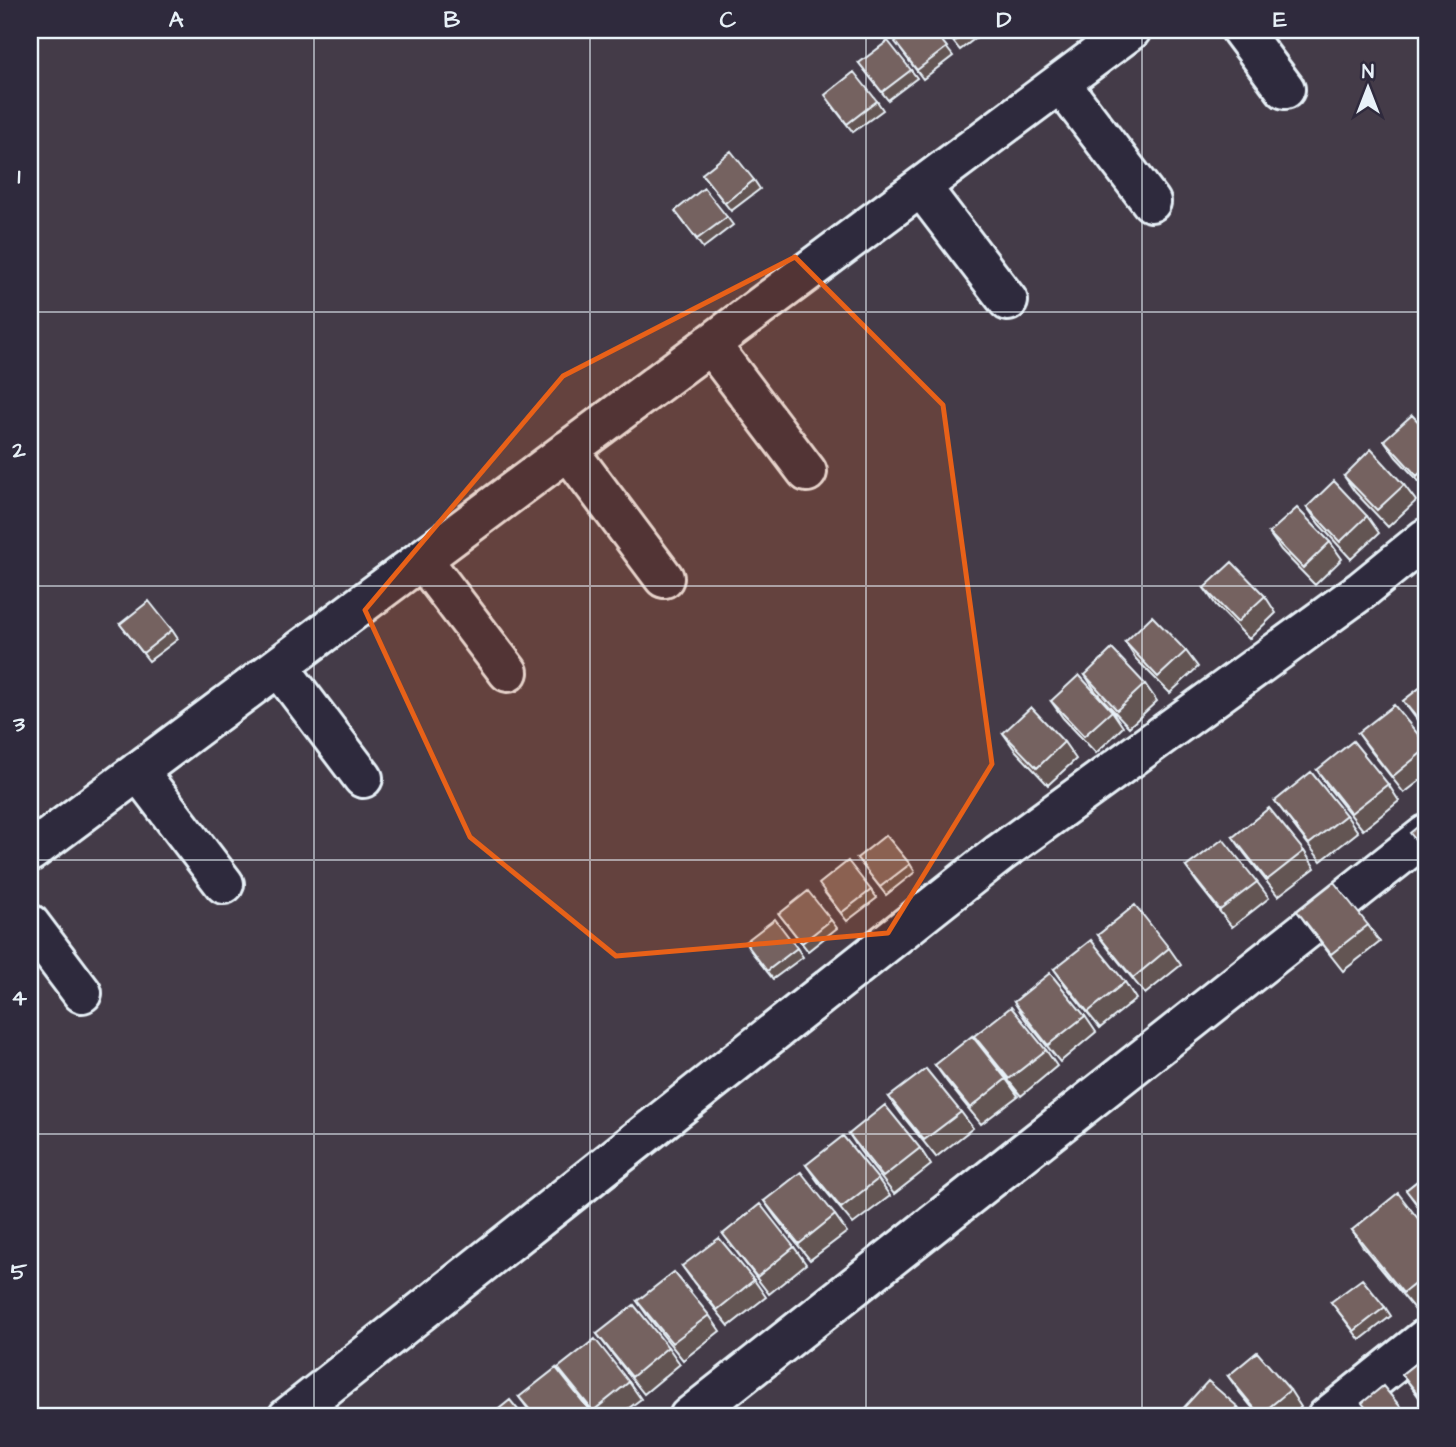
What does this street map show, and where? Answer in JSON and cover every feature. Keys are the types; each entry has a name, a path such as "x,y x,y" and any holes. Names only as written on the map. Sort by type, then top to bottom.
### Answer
{"street":[{"path":"30,852 1131,30"},
{"path":"1241,30 1285,89"},
{"path":"1060,83 1151,202"},
{"path":"921,187 1008,301"},
{"path":"710,344 807,472"},
{"path":"568,450 664,578"},
{"path":"288,1417 1000,853 1362,590 1426,538"},
{"path":"422,559 508,672"},
{"path":"279,667 363,778"},
{"path":"138,771 224,884"},
{"path":"689,1417 1426,835"},
{"path":"30,924 82,993"},
{"path":"1329,1417 1426,1338"}],"highlighted area":[{"path":"795,257 943,405 992,764 888,933 616,956 470,837 365,610 563,376"}],"building":[{"path":"910,30 933,30 947,47 917,70 895,42"},
{"path":"945,30 969,30 954,42"},
{"path":"888,41 911,70 882,92 859,63"},
{"path":"854,72 877,101 847,124 825,95"},
{"path":"731,151 754,180 725,203 702,174"},
{"path":"704,188 727,217 697,239 675,211"},
{"path":"1412,415 1426,430 1426,467 1417,476 1384,440"},
{"path":"1371,449 1404,485 1377,510 1344,476"},
{"path":"1334,481 1367,516 1340,542 1307,507"},
{"path":"1297,508 1330,542 1303,568 1269,533"},
{"path":"1232,562 1265,596 1237,622 1204,588"},
{"path":"149,601 172,630 143,653 120,624"},
{"path":"1152,616 1186,651 1158,677 1125,642"},
{"path":"1112,649 1145,684 1117,710 1085,675"},
{"path":"1079,675 1112,711 1084,736 1051,701"},
{"path":"1426,683 1426,729 1403,701"},
{"path":"1394,705 1426,744 1426,749 1392,777 1358,733"},
{"path":"1031,707 1064,742 1037,768 1003,733"},
{"path":"1353,741 1388,784 1351,813 1317,770"},
{"path":"1311,772 1346,815 1309,844 1275,801"},
{"path":"1269,808 1304,851 1267,880 1233,837"},
{"path":"1426,820 1426,853 1410,833"},
{"path":"886,835 910,864 880,887 857,858"},
{"path":"1223,839 1257,882 1220,910 1186,867"},
{"path":"848,861 871,890 841,913 819,884"},
{"path":"1334,882 1368,925 1331,954 1297,911"},
{"path":"808,891 831,920 802,943 779,914"},
{"path":"1135,905 1169,948 1133,978 1098,935"},
{"path":"775,919 797,948 767,971 745,942"},
{"path":"1091,940 1125,982 1088,1012 1054,969"},
{"path":"1050,973 1085,1016 1048,1045 1014,1002"},
{"path":"1011,1007 1046,1050 1009,1079 974,1036"},
{"path":"972,1036 1006,1079 970,1108 935,1065"},
{"path":"926,1069 961,1112 924,1140 889,1097"},
{"path":"885,1105 920,1148 883,1177 849,1134"},
{"path":"843,1136 878,1179 841,1208 806,1165"},
{"path":"801,1172 835,1215 799,1244 764,1201"},
{"path":"1426,1174 1426,1215 1406,1190"},
{"path":"1398,1193 1426,1229 1426,1275 1403,1293 1352,1230"},
{"path":"760,1204 794,1247 757,1277 723,1234"},
{"path":"719,1238 754,1280 717,1310 682,1266"},
{"path":"674,1272 709,1315 672,1343 637,1301"},
{"path":"1362,1279 1385,1307 1354,1331 1331,1302"},
{"path":"634,1305 668,1347 632,1377 597,1334"},
{"path":"595,1339 629,1382 593,1411 558,1368"},
{"path":"1257,1352 1290,1390 1260,1415 1228,1376"},
{"path":"1426,1355 1426,1404 1402,1374"},
{"path":"556,1368 590,1411 582,1417 536,1417 519,1397"},
{"path":"1208,1381 1238,1407 1228,1417 1182,1417 1178,1414"},
{"path":"1383,1386 1409,1417 1373,1417 1362,1403"},
{"path":"510,1400 524,1417 489,1417"}]}
